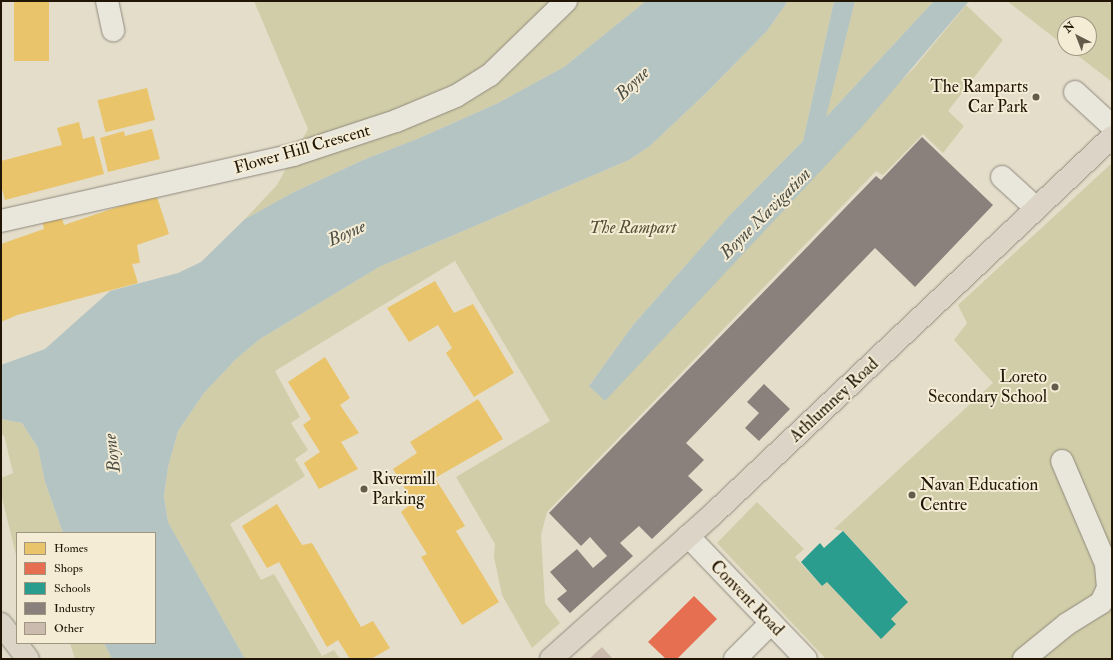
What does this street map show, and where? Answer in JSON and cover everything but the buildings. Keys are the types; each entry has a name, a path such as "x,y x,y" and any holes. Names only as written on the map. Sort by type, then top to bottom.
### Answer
{"main road":[{"name":"Athlumney Road","path":"551,659 688,536 1112,137"},
{"path":"1,624 16,643"},
{"path":"16,644 28,659"}],"street":[{"path":"107,1 113,30"},
{"name":"Flower Hill Crescent","path":"1,221 293,155 396,121 456,96 490,75 566,1"},
{"path":"1075,92 1112,126"},
{"path":"1002,177 1036,208"},
{"path":"1024,659 1067,624 1101,603 1108,588 1106,564 1062,461"},
{"name":"Convent Road","path":"688,536 806,659"},
{"path":"735,659 771,623"}],"green space":[{"path":"254,1 646,1 564,67 496,104 417,139 363,160 294,192 245,219 277,185 308,129"},
{"name":"The Rampart","path":"788,1 834,1 803,141 730,215 633,325 589,386 914,68 966,5 1003,40 948,111 964,126 943,153 923,134 883,175 876,171 547,512 541,535 545,603 560,623 532,648 502,595 494,557 495,544 456,477 550,421 455,261 275,371 300,417 291,423 308,450 295,459 305,476 230,524 261,580 274,574 322,656 334,650 340,659 245,659 168,522 164,496 168,467 178,431 204,393 236,359 260,339 379,267 629,160 650,146 707,92 767,31"},
{"path":"855,1 934,1 825,118"},
{"path":"1007,1 1112,1 1112,82 1078,56 1097,56 1097,16 1057,16 1057,40"},
{"path":"1112,163 1112,659 826,659 717,543 757,502 804,549 795,557 822,586 827,582 896,624 891,619 908,601 843,531 834,529 993,383 954,340 967,323 958,305"},
{"path":"1,419 22,423 38,448 45,482 63,532 16,532 16,555 1,494 1,478 13,473 4,435 1,436"},
{"path":"70,644 104,644 112,659 75,659"}],"water":[{"name":"Boyne","path":"646,1 788,1 767,31 707,92 650,146 629,160 379,267 260,339 236,359 204,393 178,431 168,467 164,496 168,522 245,659 112,659 104,644 156,644 156,532 63,532 45,482 38,448 22,423 1,419 1,365 45,349 110,291 178,273 201,262 245,219 294,192 363,160 417,139 496,104 564,67"},
{"name":"Boyne Navigation","path":"834,1 855,1 826,117 934,1 969,1 861,128 605,401 589,386 633,325 730,215 803,141"}],"place":[{"name":"The Ramparts Car Park","path":"1036,97"},
{"name":"Loreto Secondary School","path":"1055,387"},
{"name":"Rivermill Parking","path":"364,489"},
{"name":"Navan Education Centre","path":"912,495"}]}
